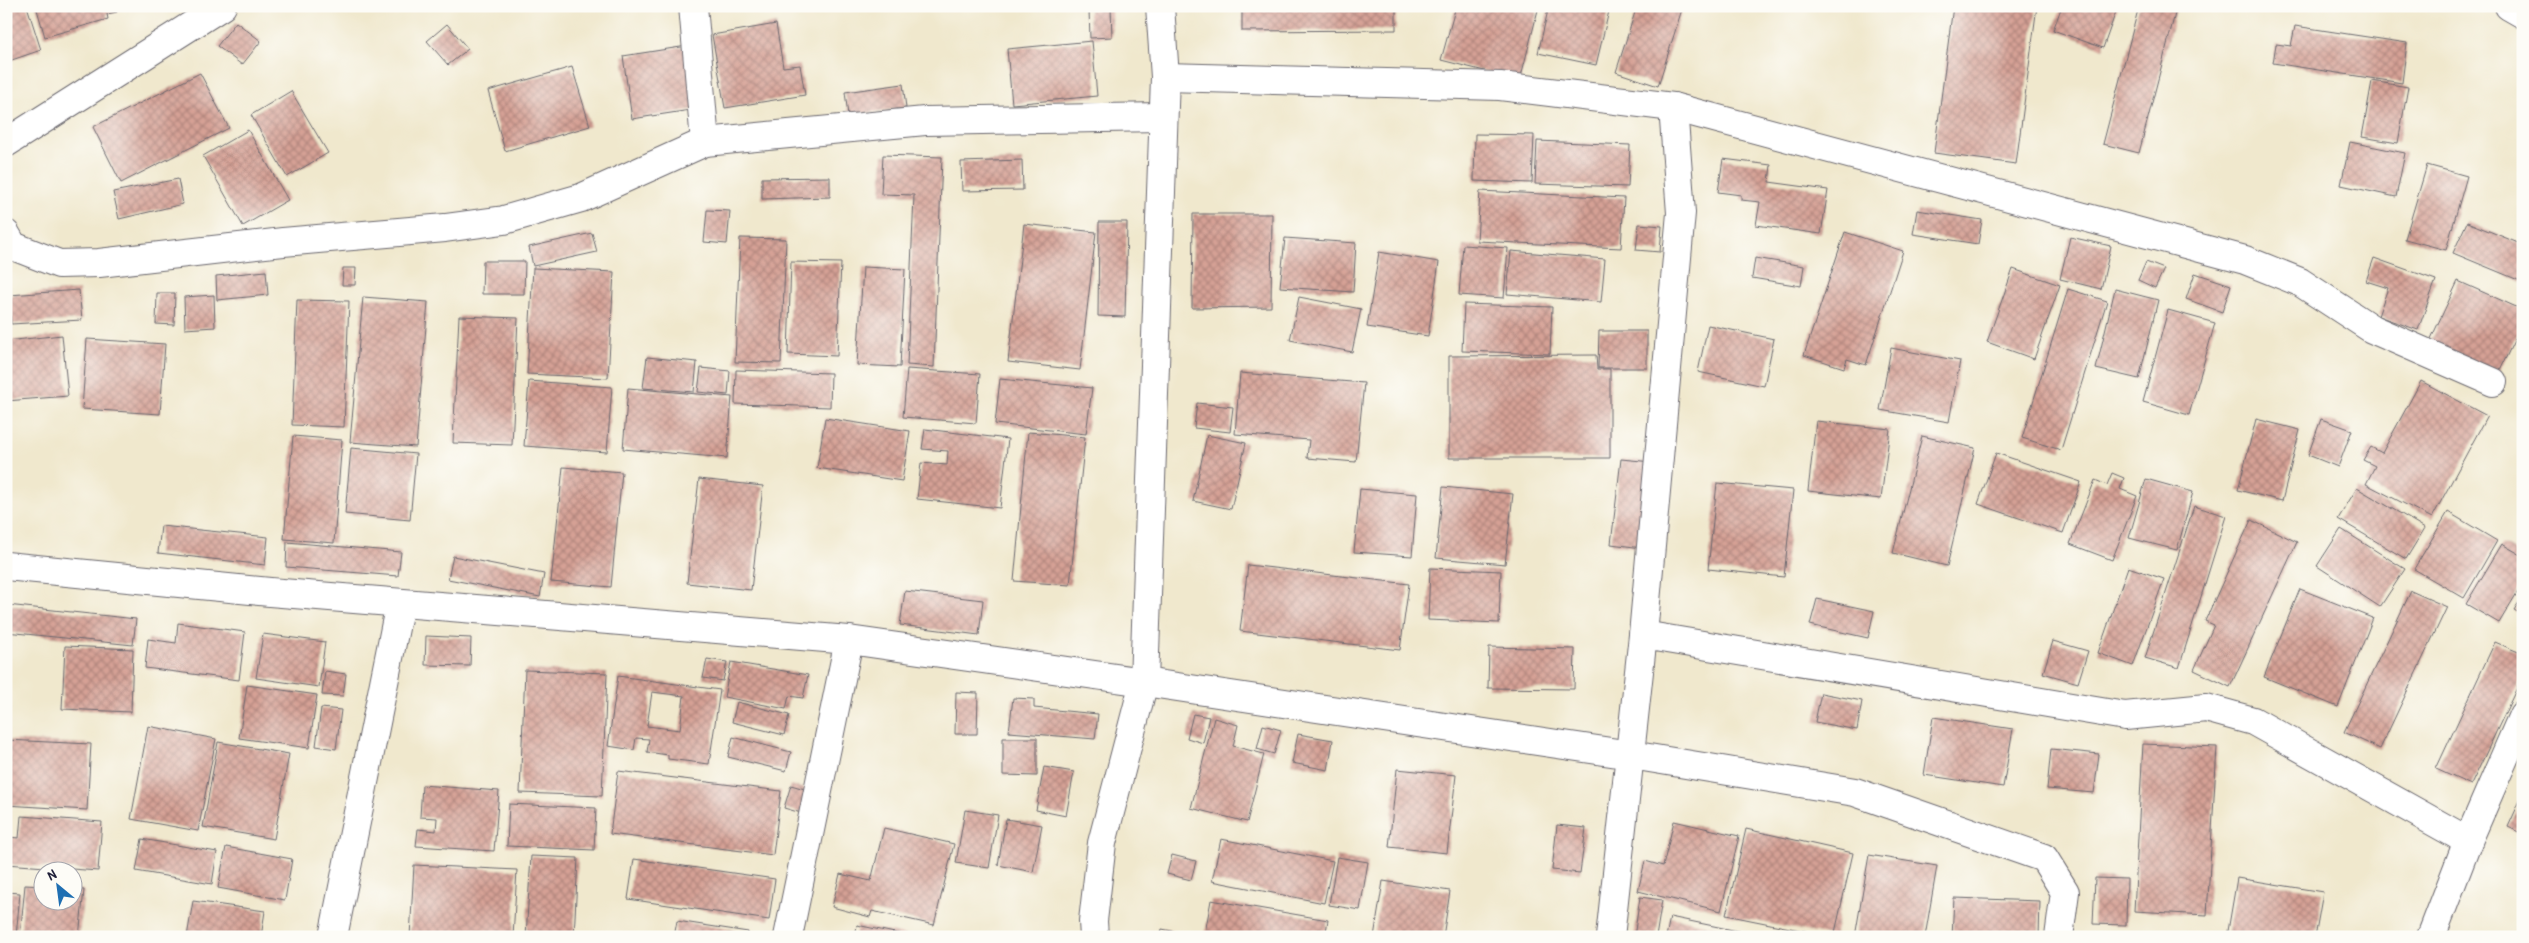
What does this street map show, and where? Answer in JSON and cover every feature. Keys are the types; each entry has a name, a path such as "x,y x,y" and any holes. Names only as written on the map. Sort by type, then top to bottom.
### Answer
{"street":[{"path":"6,143 222,6"},
{"path":"693,6 705,142"},
{"path":"1094,937 1093,921 1102,843 1144,682 1165,77 1160,6"},
{"path":"2508,6 2523,14"},
{"path":"1165,77 1500,86 1673,107 2245,260 2300,282 2372,329 2493,382"},
{"path":"1610,937 1644,635 1681,213 1673,107"},
{"path":"6,234 14,246 59,264 99,263 504,220 581,198 705,142 925,121 1163,117"},
{"path":"6,566 400,603 849,640 1631,755 1855,792 2044,858 2064,892 2059,937"},
{"path":"334,937 400,603"},
{"path":"1644,635 2125,716 2206,708 2253,720 2468,841"},
{"path":"788,937 849,640"},
{"path":"2431,937 2468,841 2523,715"}],"building":[{"path":"6,6 27,6 41,50 6,62"},
{"path":"36,6 115,6 117,12 107,14 108,19 45,37"},
{"path":"1242,6 1396,6 1396,30 1242,31"},
{"path":"1456,6 1539,6 1520,80 1441,60"},
{"path":"1549,6 1588,6 1609,11 1596,65 1538,53"},
{"path":"1637,6 1683,6 1658,86 1616,72"},
{"path":"1953,6 2037,6 2016,164 1934,153"},
{"path":"2062,6 2118,6 2103,48 2053,30"},
{"path":"2139,6 2177,6 2139,153 2103,144"},
{"path":"1111,8 1112,37 1090,38 1089,10"},
{"path":"236,22 261,41 242,65 217,46"},
{"path":"447,24 468,49 448,65 427,41"},
{"path":"776,24 783,67 800,65 805,95 725,108 712,35"},
{"path":"2295,26 2407,43 2402,83 2273,63 2276,44 2291,46"},
{"path":"1092,41 1097,96 1012,104 1007,49"},
{"path":"687,46 697,109 632,119 623,56"},
{"path":"572,67 590,126 505,151 488,91"},
{"path":"200,73 229,128 121,183 93,127"},
{"path":"2372,81 2408,87 2398,143 2362,137"},
{"path":"903,84 906,108 848,115 845,92"},
{"path":"291,91 328,153 287,177 251,115"},
{"path":"248,130 288,200 243,226 203,156"},
{"path":"1475,134 1534,135 1532,183 1474,181"},
{"path":"1537,141 1630,145 1628,187 1535,184"},
{"path":"2350,142 2405,153 2396,197 2341,185"},
{"path":"883,155 942,157 934,367 907,365 914,195 881,194"},
{"path":"1723,159 1771,165 1769,182 1828,190 1821,234 1756,225 1760,202 1741,200 1741,195 1718,192"},
{"path":"1022,160 1023,190 962,191 961,162"},
{"path":"2427,165 2467,176 2446,250 2405,239"},
{"path":"830,177 830,197 762,199 762,178"},
{"path":"178,179 183,204 119,219 113,192"},
{"path":"1480,191 1624,198 1621,248 1477,241"},
{"path":"707,210 730,211 727,244 704,242"},
{"path":"1917,210 1982,220 1978,244 1913,234"},
{"path":"1193,214 1272,214 1271,307 1192,308"},
{"path":"1099,222 1127,222 1125,317 1098,316"},
{"path":"2467,222 2523,245 2523,282 2453,253"},
{"path":"1024,224 1096,232 1080,370 1008,362"},
{"path":"1639,224 1662,226 1660,252 1636,250"},
{"path":"1845,232 1903,251 1866,365 1847,359 1844,368 1804,355"},
{"path":"592,233 597,252 533,266 529,247"},
{"path":"2070,237 2111,246 2101,289 2060,279"},
{"path":"740,238 786,239 781,363 735,362"},
{"path":"1285,238 1356,243 1353,292 1280,287"},
{"path":"1463,245 1508,248 1504,298 1459,295"},
{"path":"1511,251 1605,259 1601,302 1507,294"},
{"path":"1379,252 1439,262 1428,336 1367,327"},
{"path":"1755,258 1804,266 1801,286 1752,278"},
{"path":"2374,258 2436,280 2418,330 2378,316 2388,288 2366,281"},
{"path":"483,261 525,261 524,294 482,294"},
{"path":"791,262 841,263 837,356 788,354"},
{"path":"2146,262 2164,269 2155,288 2138,280"},
{"path":"863,267 905,269 900,367 857,365"},
{"path":"343,268 356,268 355,285 342,285"},
{"path":"533,268 614,272 608,378 527,374"},
{"path":"2013,269 2060,285 2034,359 1987,342"},
{"path":"266,271 268,295 217,300 216,276"},
{"path":"2195,273 2231,285 2222,312 2186,299"},
{"path":"2458,281 2523,310 2523,322 2498,374 2429,343"},
{"path":"2068,289 2107,301 2061,450 2022,438"},
{"path":"2115,289 2158,300 2139,379 2096,369"},
{"path":"79,290 82,320 11,324 9,295"},
{"path":"157,293 175,293 174,325 156,324"},
{"path":"214,295 215,327 185,329 184,297"},
{"path":"363,297 428,302 416,447 350,442"},
{"path":"1299,297 1361,309 1352,352 1290,340"},
{"path":"297,300 349,301 344,427 292,425"},
{"path":"1464,304 1552,307 1550,354 1462,351"},
{"path":"2168,310 2215,323 2189,415 2143,402"},
{"path":"459,316 518,318 512,445 453,443"},
{"path":"1708,325 1774,339 1764,386 1698,372"},
{"path":"1599,331 1647,331 1647,368 1598,368"},
{"path":"62,335 68,396 6,401 6,341"},
{"path":"87,339 165,344 160,414 82,409"},
{"path":"1891,348 1960,361 1949,422 1880,410"},
{"path":"1596,355 1597,369 1610,369 1610,458 1449,458 1449,356"},
{"path":"647,357 697,362 694,392 643,388"},
{"path":"701,368 730,371 728,395 698,392"},
{"path":"907,369 980,374 976,423 903,417"},
{"path":"736,370 831,373 830,407 735,404"},
{"path":"1240,373 1364,383 1356,462 1307,458 1309,440 1235,434"},
{"path":"1000,379 1092,388 1086,434 995,424"},
{"path":"529,381 612,387 607,452 524,446"},
{"path":"2421,381 2487,416 2432,518 2366,484 2375,466 2363,460 2371,447 2382,453"},
{"path":"628,388 732,397 727,458 623,449"},
{"path":"1197,403 1233,407 1230,432 1194,428"},
{"path":"825,418 910,431 902,481 817,468"},
{"path":"2256,419 2300,430 2282,501 2238,490"},
{"path":"2321,419 2352,430 2338,467 2308,455"},
{"path":"1816,421 1890,429 1881,499 1808,491"},
{"path":"925,429 1008,439 1000,508 917,499 921,463 947,465 948,451 922,449"},
{"path":"1028,432 1085,437 1070,585 1014,581"},
{"path":"1207,435 1246,443 1231,509 1193,501"},
{"path":"293,436 342,440 334,543 284,539"},
{"path":"1922,436 1975,448 1947,566 1893,553"},
{"path":"351,448 416,454 410,520 345,514"},
{"path":"1996,453 2081,482 2063,533 1978,504"},
{"path":"1621,459 1652,462 1642,548 1611,544"},
{"path":"563,467 622,472 611,587 551,582"},
{"path":"2112,473 2124,478 2120,489 2137,496 2112,560 2070,544 2095,480 2107,485"},
{"path":"699,479 763,486 751,590 687,583"},
{"path":"2146,479 2193,492 2177,550 2129,538"},
{"path":"1717,483 1793,490 1784,577 1708,569"},
{"path":"1443,487 1513,494 1505,564 1436,558"},
{"path":"2357,488 2425,528 2406,559 2338,519"},
{"path":"1360,489 1417,494 1412,556 1354,552"},
{"path":"2194,506 2226,516 2179,668 2145,658"},
{"path":"2448,512 2497,541 2464,598 2414,569"},
{"path":"2251,520 2297,542 2230,687 2194,670 2214,625 2205,621"},
{"path":"161,526 268,537 265,565 158,553"},
{"path":"2341,529 2405,569 2380,607 2317,566"},
{"path":"287,542 401,552 398,576 286,567"},
{"path":"2502,544 2523,556 2523,583 2499,623 2466,604"},
{"path":"453,556 544,574 540,597 448,579"},
{"path":"1248,565 1409,584 1400,650 1240,631"},
{"path":"2128,567 2164,579 2133,666 2098,653"},
{"path":"1430,568 1501,571 1499,623 1428,620"},
{"path":"2300,589 2373,618 2338,707 2264,677"},
{"path":"905,591 983,600 979,635 900,625"},
{"path":"2411,591 2447,607 2380,749 2344,732"},
{"path":"2523,596 2523,615 2514,610"},
{"path":"1817,599 1874,611 1868,638 1810,625"},
{"path":"7,605 136,619 133,645 6,632"},
{"path":"178,623 245,632 239,680 145,668 148,639 176,643"},
{"path":"263,634 325,642 319,687 256,678"},
{"path":"426,636 471,638 470,666 425,665"},
{"path":"2053,641 2088,651 2078,683 2043,673"},
{"path":"2495,642 2523,654 2523,675 2471,785 2436,769"},
{"path":"65,646 133,649 131,712 62,709"},
{"path":"1489,647 1575,649 1574,689 1488,688"},
{"path":"707,659 727,662 723,681 703,678"},
{"path":"731,662 808,675 803,698 789,696 786,709 724,697"},
{"path":"525,670 607,673 602,796 520,793"},
{"path":"325,671 346,674 343,696 322,695"},
{"path":"618,676 720,690 709,764 668,759 668,755 647,752 649,739 636,738 634,750 608,746","holes":["652,692 684,696 680,730 647,726"]},
{"path":"247,685 317,695 309,748 239,738"},
{"path":"956,692 978,693 977,734 955,734"},
{"path":"1821,693 1862,701 1857,730 1815,722"},
{"path":"1013,698 1034,699 1034,708 1098,714 1095,739 1009,732"},
{"path":"737,702 789,715 784,735 732,722"},
{"path":"321,708 341,710 336,749 316,746"},
{"path":"1193,714 1209,717 1203,743 1187,738"},
{"path":"1933,717 2013,729 2003,787 1924,775"},
{"path":"1214,718 1238,725 1233,746 1264,754 1247,822 1191,808"},
{"path":"1263,725 1281,730 1274,754 1257,749"},
{"path":"148,726 216,739 198,831 131,819"},
{"path":"1298,734 1333,740 1328,770 1292,763"},
{"path":"733,737 791,752 786,771 728,757"},
{"path":"1003,738 1037,738 1037,776 1003,775"},
{"path":"6,740 91,744 87,810 6,805"},
{"path":"218,742 289,754 274,839 203,827"},
{"path":"2143,744 2217,747 2207,915 2134,911"},
{"path":"2051,749 2099,754 2094,793 2047,789"},
{"path":"1044,767 1074,772 1066,816 1036,810"},
{"path":"1397,769 1456,775 1447,853 1389,847"},
{"path":"618,771 781,791 773,855 610,834"},
{"path":"422,785 499,791 494,851 416,846 418,829 436,831 437,818 420,817"},
{"path":"791,785 815,792 808,815 784,808"},
{"path":"2523,794 2523,834 2508,827"},
{"path":"509,804 596,808 594,850 507,846"},
{"path":"965,810 998,815 989,868 956,863"},
{"path":"21,816 102,822 98,871 82,870 82,860 32,860 32,866 6,864 8,837 19,838"},
{"path":"1006,819 1042,825 1033,872 998,865"},
{"path":"1674,821 1739,836 1721,911 1638,891 1645,861 1663,866"},
{"path":"1557,825 1586,828 1580,873 1552,870"},
{"path":"884,828 954,844 934,925 872,911 870,917 832,907 840,874 871,881"},
{"path":"1746,829 1853,853 1834,937 1726,915"},
{"path":"142,839 217,852 212,884 136,871"},
{"path":"1221,839 1333,861 1324,903 1212,881"},
{"path":"226,847 292,859 285,900 218,888"},
{"path":"1172,855 1196,861 1191,880 1167,874"},
{"path":"1869,855 1937,866 1925,937 1855,937"},
{"path":"531,856 578,858 574,937 526,937"},
{"path":"1337,857 1368,862 1360,910 1329,905"},
{"path":"634,859 775,879 769,920 628,899"},
{"path":"414,865 517,870 513,937 410,937"},
{"path":"2095,878 2127,879 2126,925 2093,924"},
{"path":"2237,878 2323,892 2315,937 2227,937"},
{"path":"1383,881 1450,891 1443,937 1374,937"},
{"path":"25,885 32,885 32,910 82,910 79,937 20,937"},
{"path":"82,890 84,890 82,909"},
{"path":"6,892 20,893 16,937 6,937"},
{"path":"1640,897 1662,900 1656,937 1634,937"},
{"path":"1954,898 2040,901 2039,937 1952,937"},
{"path":"1211,900 1328,920 1325,937 1228,937 1205,933"},
{"path":"193,901 265,911 261,937 187,937"},
{"path":"1670,917 1762,936 1666,937"},
{"path":"677,921 748,932 748,937 674,937"},
{"path":"857,925 909,936 909,937 855,937"},
{"path":"1162,929 1197,936 1160,937"}]}
